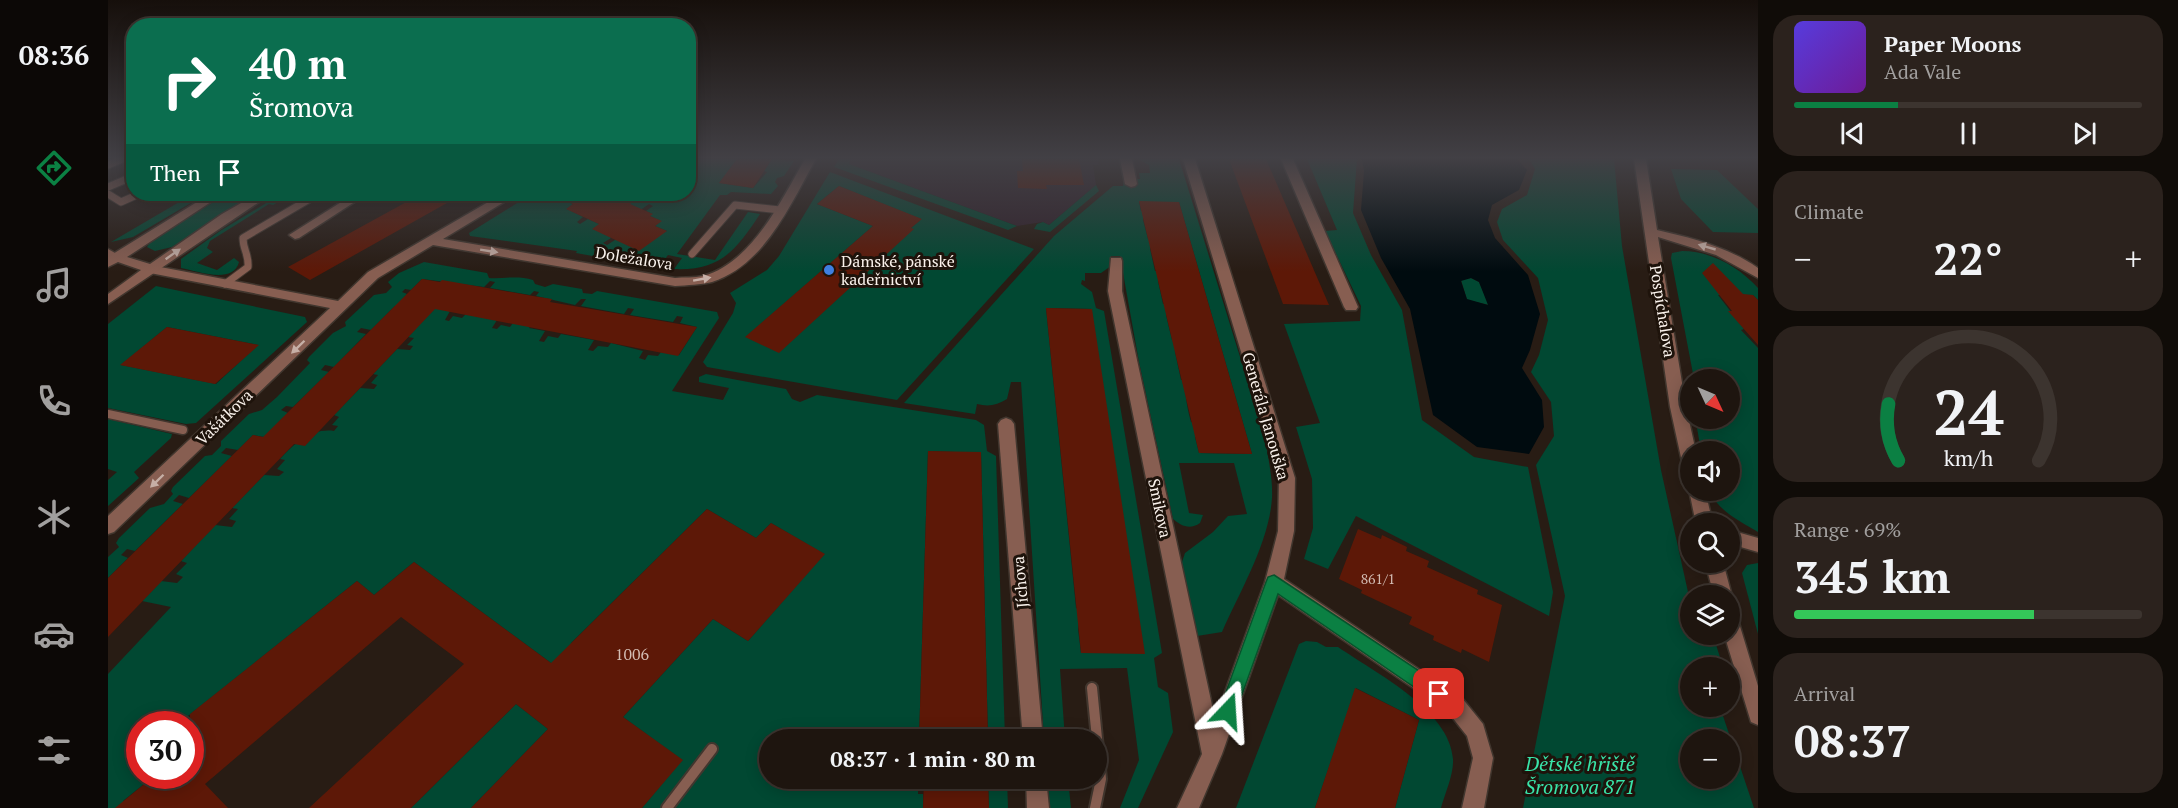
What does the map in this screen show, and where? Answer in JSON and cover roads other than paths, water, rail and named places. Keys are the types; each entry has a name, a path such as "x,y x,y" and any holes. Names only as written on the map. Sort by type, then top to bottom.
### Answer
{"street":[{"name":"Doležalova","path":"432,241 675,282 710,279 739,264 758,244 788,197"},
{"name":"Generála Janouška","path":"1188,808 1212,754 1274,582 1286,531 1287,478 1201,197"},
{"path":"1304,197 1352,307"},
{"name":"Pospíchalova","path":"1646,197 1678,407 1685,441"},
{"path":"111,258 205,201"},
{"path":"108,300 226,217 253,201"},
{"path":"294,235 350,201"},
{"name":"Vašátkova","path":"108,527 373,275 498,201"},
{"path":"1651,232 1717,250 1743,262 1758,274"},
{"path":"111,258 225,285 340,306"},
{"name":"Smikova","path":"1116,261 1115,291 1212,754"},
{"name":"Jíchova","path":"1006,424 1032,729"},
{"path":"1740,540 1758,545"},
{"path":"1274,582 1455,705 1476,730 1483,758 1473,808"},
{"path":"1736,645 1758,714"},
{"path":"1037,789 1038,808"}],"lane":[{"path":"112,197 121,202 126,200"},
{"path":"225,285 248,267 249,255 243,246 243,238 306,201"},
{"path":"692,254 735,205 780,210"},
{"path":"108,414 183,430"},
{"path":"1092,688 1101,779 1095,808"},
{"path":"667,808 712,749"}],"place":[{"name":"Dámské, pánské kadeřnictví","path":"829,270"}],"park label":[{"name":"Dětské hřiště Šromova 871","path":"1580,774"}]}
